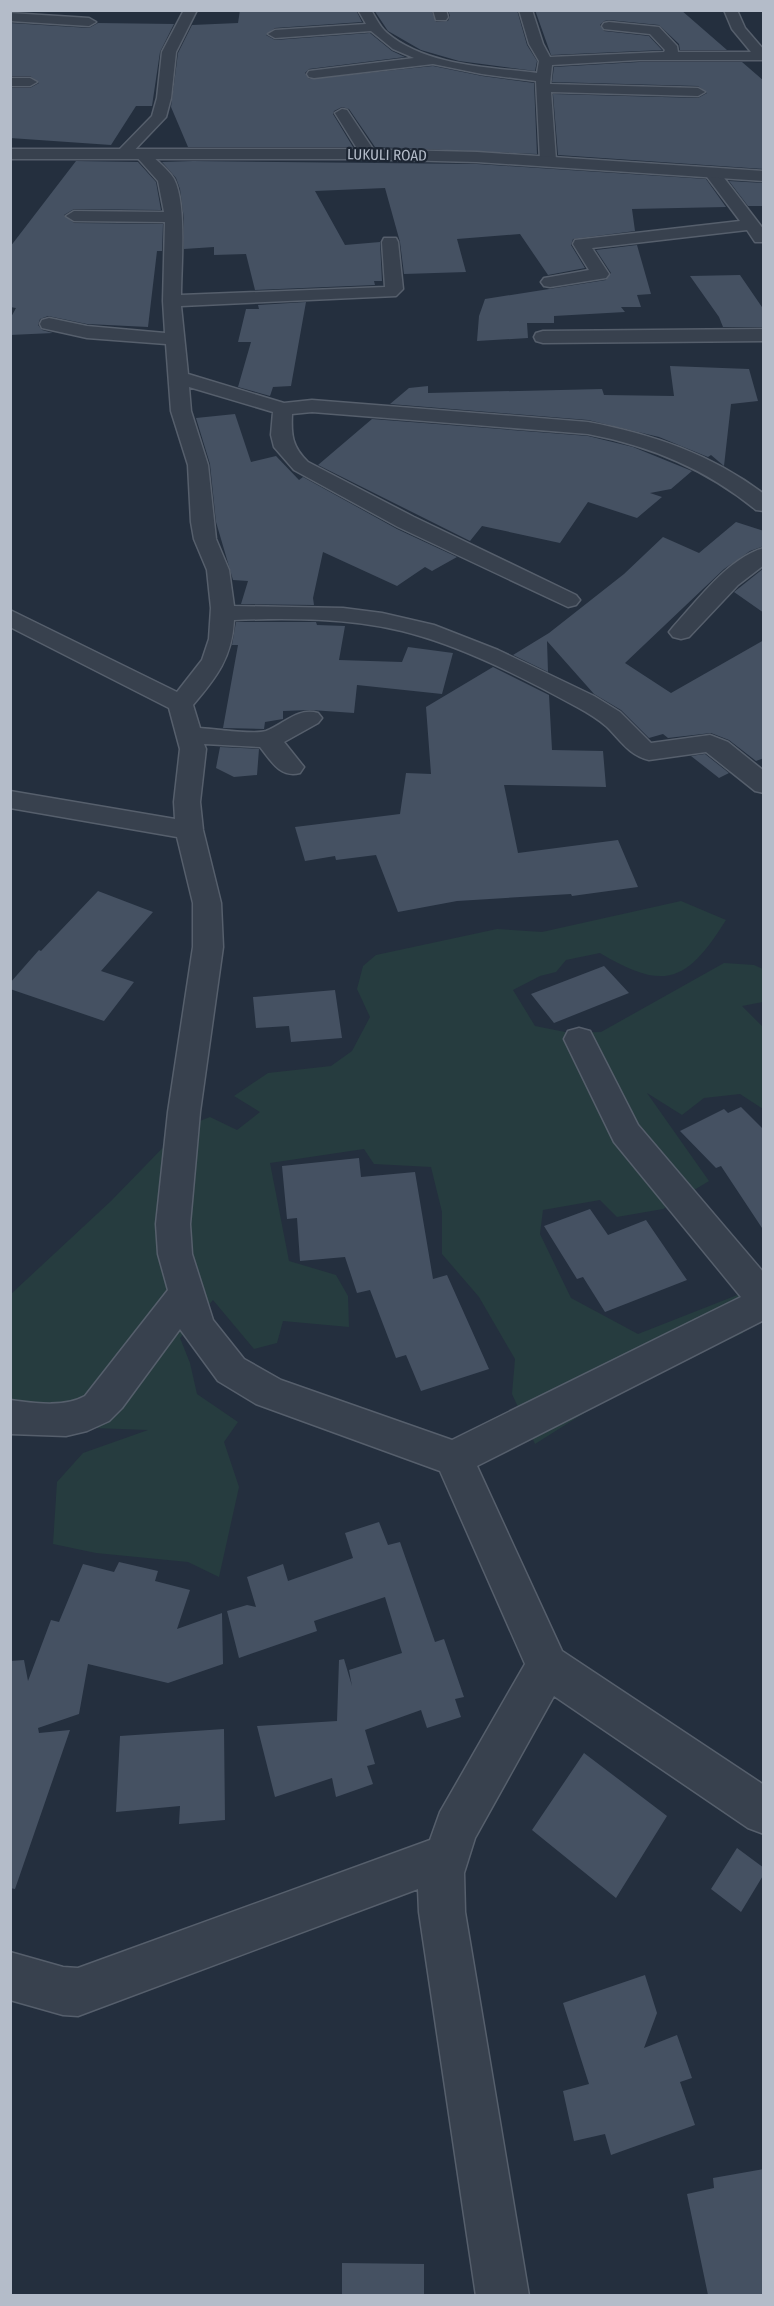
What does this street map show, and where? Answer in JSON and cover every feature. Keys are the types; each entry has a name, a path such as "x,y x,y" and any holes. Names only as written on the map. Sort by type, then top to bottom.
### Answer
{"street":[{"path":"122,155 159,117 164,98 169,52 191,10"},
{"path":"364,10 375,27 389,41 436,60 543,83 698,92"},
{"path":"525,10 536,44 546,60 543,83 548,160"},
{"path":"730,10 739,29 762,56"},
{"path":"10,17 89,22"},
{"path":"609,26 654,30 672,49 670,56"},
{"path":"275,34 375,27"},
{"path":"546,60 762,56"},
{"path":"314,74 436,60"},
{"path":"10,82 30,82"},
{"path":"342,113 369,155"},
{"name":"LUKULI ROAD","path":"10,154 369,155 548,160 764,176"},
{"path":"143,155 166,180 170,192 173,217 172,301 181,411 198,465 202,522 205,539 218,570 222,613 221,639 214,660 200,681 185,720 193,749 187,802 189,830 207,903 208,947 186,1091 173,1224 175,1254 197,1326 231,1370 269,1392 454,1458 547,1666 764,1812"},
{"path":"712,173 764,241"},
{"path":"74,216 173,217"},
{"path":"550,282 600,274 581,244 751,225"},
{"path":"172,301 390,292 394,289 390,242"},
{"path":"49,324 87,332 176,339"},
{"path":"543,337 764,335"},
{"path":"179,378 283,409 312,406 565,426 628,434 713,468 764,505"},
{"path":"283,409 280,441 289,455 301,466 406,522 568,600"},
{"path":"681,632 717,593 753,560 764,555"},
{"path":"222,613 269,611 327,615 383,620 417,628 527,673 595,706 609,716 642,749 649,752 710,743 764,785"},
{"path":"10,617 185,720 268,740 291,767"},
{"path":"268,740 309,718"},
{"path":"10,799 189,830"},
{"path":"454,1458 764,1301 626,1133 579,1039"},
{"path":"10,1417 33,1420 74,1418 96,1409 110,1396 186,1294"},
{"path":"503,2295 442,1912 441,1873 456,1828 547,1666"},
{"path":"10,1976 63,1991 78,1992 447,1856"}],"green space":[{"path":"681,901 726,920 699,957 686,968 673,974 658,976 642,973 600,953 566,960 556,972 540,976 513,990 535,1026 570,1033 601,1032 724,963 754,965 763,969 763,1002 742,1006 763,1027 763,1109 740,1094 704,1098 682,1115 647,1093 709,1181 663,1209 617,1217 600,1200 543,1210 540,1234 571,1298 638,1334 745,1292 743,1333 627,1386 535,1444 512,1394 515,1359 479,1297 442,1254 442,1212 431,1167 374,1164 364,1149 270,1163 289,1261 336,1275 348,1296 349,1327 283,1321 277,1343 254,1349 213,1300 180,1338 190,1363 197,1394 238,1422 224,1442 239,1487 219,1577 188,1562 96,1553 53,1544 57,1482 83,1453 148,1430 11,1425 11,1294 111,1201 182,1128 210,1117 237,1130 260,1112 234,1096 268,1073 331,1066 352,1051 370,1017 357,989 363,966 376,955 497,929 542,932"}],"building":[{"path":"240,10 356,10 362,22 275,28 266,35 275,40 370,33 392,51 405,57 309,69 305,73 309,79 433,66 534,83 537,154 375,147 349,109 342,107 333,114 353,147 188,147 171,107 178,53 192,25 238,23"},
{"path":"374,10 431,10 436,22 448,21 450,16 448,10 517,10 527,45 537,61 535,71 459,61 421,50 388,31"},
{"path":"535,10 681,10 727,50 680,50 679,44 659,25 609,20 600,25 604,31 649,36 662,50 551,55"},
{"path":"10,23 89,28 98,23 174,24 160,52 152,106 136,106 111,145 10,138 10,88 30,88 39,83 30,76 10,76"},
{"path":"639,62 742,62 764,81 764,169 558,155 553,94 698,98 707,93 698,86 552,82 554,67"},
{"path":"76,161 138,162 156,182 161,210 74,209 64,215 74,223 163,224 162,251 157,251 148,327 87,324 48,316 40,319 38,325 42,330 53,333 10,335 10,319 16,308 10,307 10,247"},
{"path":"162,162 477,164 706,179 726,207 632,209 635,231 573,239 571,245 585,268 548,275 520,234 457,239 466,272 404,274 400,242 385,188 315,191 345,245 380,242 382,281 374,281 375,285 255,290 246,254 214,255 214,247 184,249 184,219 180,189 176,178"},
{"path":"729,181 764,183 764,206 748,206"},
{"path":"637,245 651,294 637,295 641,307 621,307 625,312 554,316 554,323 527,323 528,338 477,341 479,316 485,299 606,280 611,273 596,250"},
{"path":"740,275 764,310 764,327 723,327 719,317 690,276"},
{"path":"306,302 291,386 273,387 270,396 238,387 251,342 238,342 246,309 259,309 258,305"},
{"path":"670,366 749,369 758,401 731,404 724,466 711,455 708,457 659,437 588,420 390,404 409,388 428,386 428,393 602,389 604,395 674,396"},
{"path":"235,414 251,462 276,456 299,480 303,477 397,529 457,557 432,571 425,567 397,586 323,552 313,598 314,605 241,604 248,581 233,580 216,522 210,464 196,418"},
{"path":"372,419 588,436 633,447 692,471 671,489 650,493 662,497 637,518 588,502 560,543 482,526 470,541 318,465"},
{"path":"736,522 764,531 764,546 750,551 724,569 625,663 671,693 764,640 764,758 756,761 729,740 711,733 668,738 663,734 649,738 621,710 594,694 547,641 548,672 513,655 549,633 624,574 663,537 699,553"},
{"path":"764,568 764,613 734,592"},
{"path":"236,622 316,622 317,625 345,626 339,660 402,662 408,647 453,653 442,694 357,685 354,713 283,711 283,719 265,722 264,729 223,728 238,645 232,645"},
{"path":"493,667 549,695 552,750 603,751 606,787 504,785 518,853 618,840 638,887 572,896 571,894 457,901 398,912 376,855 336,860 335,856 305,861 295,827 400,814 406,773 431,774 426,707"},
{"path":"220,747 259,749 257,775 234,777 216,768"},
{"path":"705,754 729,773 719,778 691,756"},
{"path":"98,891 153,912 101,971 134,982 104,1021 10,989 10,983 39,950 41,951"},
{"path":"604,966 629,993 554,1023 531,994"},
{"path":"335,990 342,1038 291,1042 289,1026 256,1028 253,997"},
{"path":"741,1107 764,1130 764,1231 721,1166 716,1168 680,1131 724,1109 728,1113"},
{"path":"359,1158 361,1177 415,1172 433,1279 447,1275 489,1369 421,1391 406,1355 396,1358 370,1290 357,1293 345,1257 300,1261 297,1218 287,1219 282,1166"},
{"path":"590,1209 608,1235 646,1220 687,1280 605,1312 583,1277 577,1279 544,1226"},
{"path":"379,1522 388,1545 400,1542 435,1642 444,1639 464,1697 455,1699 461,1717 427,1728 421,1710 365,1730 375,1764 367,1766 373,1784 336,1797 332,1778 275,1797 257,1726 337,1721 339,1660 344,1659 352,1686 349,1670 402,1653 385,1597 314,1621 317,1631 239,1658 227,1611 247,1605 256,1607 247,1577 283,1564 288,1581 353,1558 345,1533"},
{"path":"119,1562 158,1571 155,1581 190,1590 177,1629 222,1613 223,1664 168,1683 88,1664 79,1714 38,1728 39,1733 70,1730 15,1889 10,1888 10,1661 24,1660 28,1681 51,1620 59,1622 83,1564 114,1572"},
{"path":"224,1729 225,1820 179,1824 180,1806 116,1812 120,1736"},
{"path":"584,1753 667,1816 616,1898 532,1830"},
{"path":"737,1848 764,1868 764,1874 741,1912 711,1889"},
{"path":"645,1975 657,2013 644,2048 677,2035 692,2078 680,2082 695,2125 611,2155 605,2134 574,2141 563,2091 589,2084 563,2003"},
{"path":"764,2169 764,2295 708,2295 687,2194 714,2188 713,2178"},
{"path":"342,2263 424,2264 424,2295 342,2295"}]}
